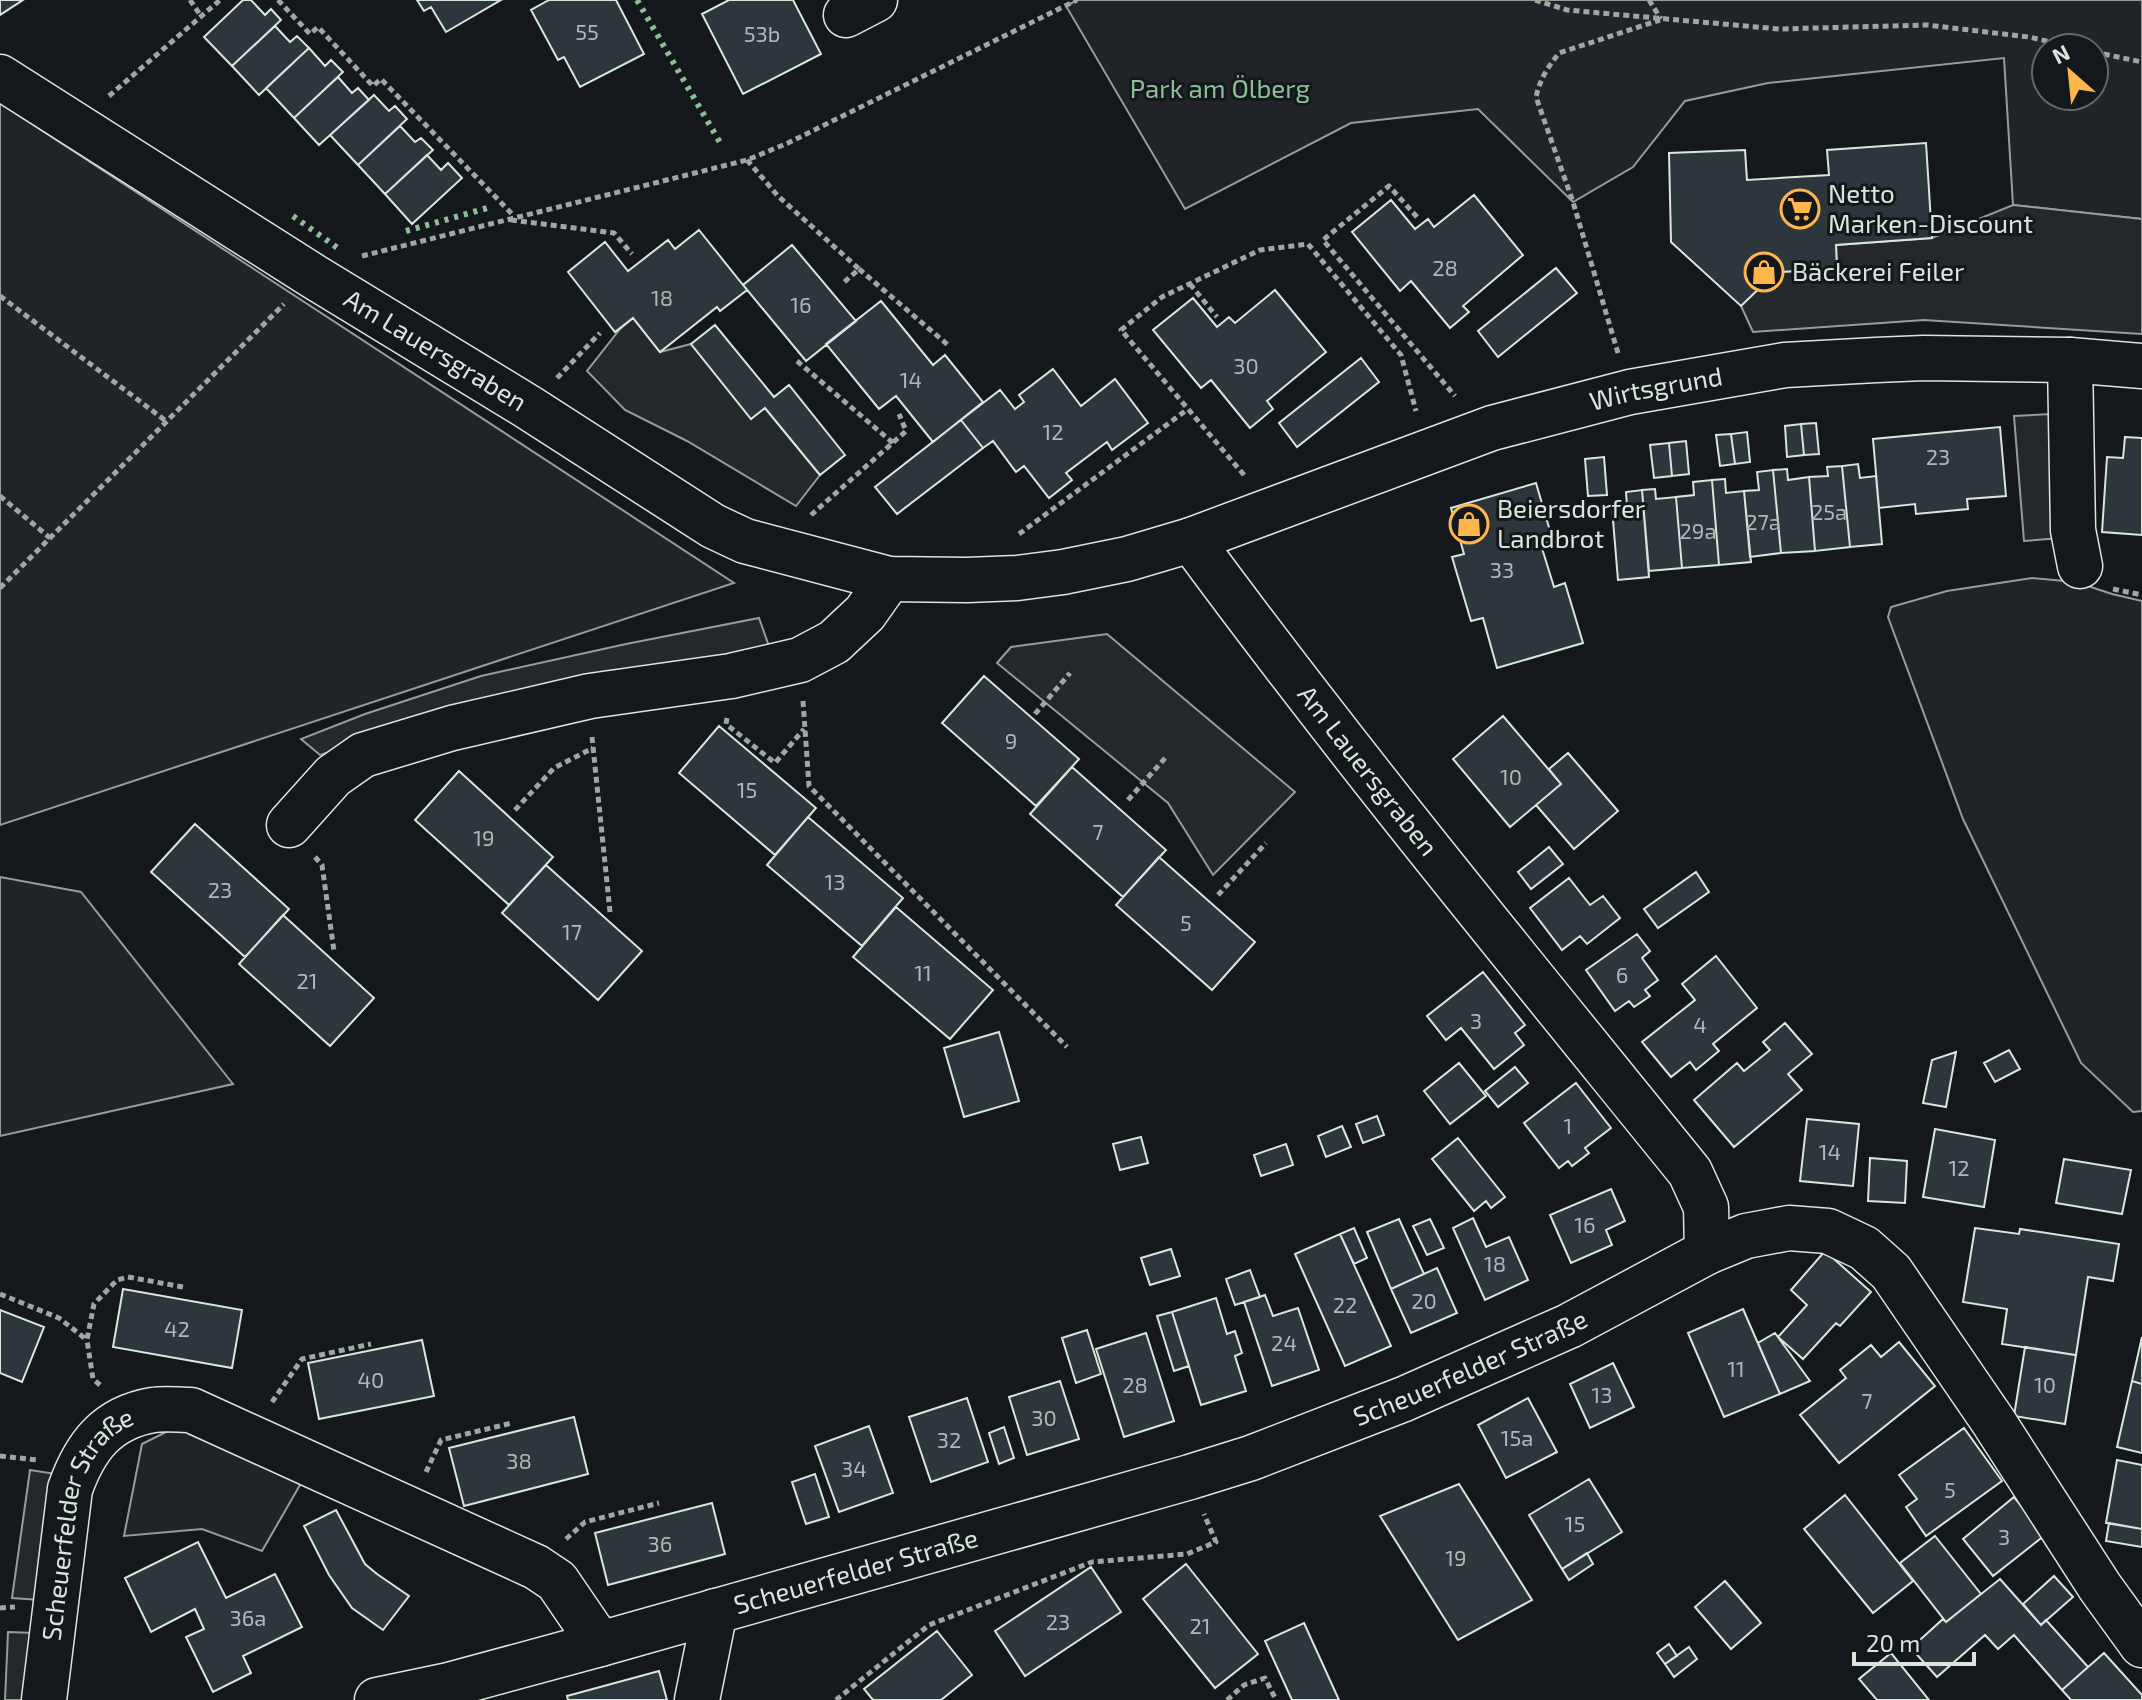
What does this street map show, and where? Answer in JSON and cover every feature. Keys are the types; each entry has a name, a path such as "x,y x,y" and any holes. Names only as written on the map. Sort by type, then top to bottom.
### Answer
{"street":[{"name":"Am Lauersgraben","path":"0,77 75,125 303,285 528,407 713,526 745,541 889,579 967,580 1063,572 1127,559 1191,540 1277,657 1690,1172 1706,1207 1707,1252"},
{"name":"Wirtsgrund","path":"1191,540 1492,428 1630,392 1785,365 1924,358 2070,360 2142,366"},
{"path":"2070,360 2073,530 2080,566"},
{"path":"289,825 333,776 363,755 452,728 590,696 731,676 800,660 834,642 865,613 889,579"},
{"name":"Scheuerfelder Straße","path":"377,1700 449,1685 600,1644 1251,1458 1404,1399 1569,1326 1707,1252 1746,1236 1789,1228 1828,1231 1864,1248 1891,1272 1959,1370 2100,1587 2142,1645"},
{"name":"Scheuerfelder Straße","path":"44,1700 70,1489 79,1464 95,1441 119,1420 154,1410 191,1410 536,1567 557,1581 600,1644"},
{"path":"697,1700 715,1611"}],"path":[{"path":"190,0 201,16"},
{"path":"75,125 220,0"},
{"path":"278,0 310,34 318,27 373,86 381,79 515,217"},
{"path":"0,588 303,285 346,260 747,160 788,143 1077,0"},
{"path":"1535,0 1567,10 1779,29 1927,25 2030,37"},
{"path":"1649,0 1661,19"},
{"path":"1630,392 1573,202 1536,97 1540,81 1559,53 1661,19"},
{"path":"2110,55 2142,62"},
{"path":"747,160 778,196 948,345"},
{"path":"1247,479 1121,330 1162,297 1260,250 1323,240 1389,186 1417,217"},
{"path":"506,219 614,233 632,254"},
{"path":"1323,240 1451,393"},
{"path":"1308,244 1401,355 1427,451"},
{"path":"842,284 859,269"},
{"path":"1190,284 1217,317"},
{"path":"0,296 166,421"},
{"path":"528,407 600,333"},
{"path":"797,361 893,443"},
{"path":"1019,534 1188,409"},
{"path":"804,521 906,431 899,414"},
{"path":"0,496 50,538"},
{"path":"800,660 809,786 1067,1047"},
{"path":"1035,714 1070,673"},
{"path":"731,676 726,724 775,763 805,728"},
{"path":"590,696 610,912"},
{"path":"515,810 554,768 593,748"},
{"path":"1128,800 1166,757"},
{"path":"289,825 322,865 334,951"},
{"path":"1218,895 1266,843"},
{"path":"133,1416 93,1379 87,1340 94,1304 117,1280 128,1277 183,1287"},
{"path":"0,1294 59,1318 87,1340"},
{"path":"248,1436 302,1359 371,1344"},
{"path":"409,1509 441,1440 512,1423"},
{"path":"836,1700 929,1625 1092,1562 1187,1554 1216,1542 1190,1477"},
{"path":"536,1567 585,1522 659,1503"},
{"path":"1227,1700 1244,1685 1265,1678 1276,1700"}],"green space":[{"name":"Park am Ölberg","path":"1077,0 2142,0 2142,219 2013,205 2004,58 1768,83 1685,101 1633,167 1573,202 1478,109 1351,123 1185,209 1066,6"},
{"path":"0,103 734,583 0,825"},
{"path":"2032,578 2076,582 2142,601 2142,1111 2133,1112 2081,1063 1963,819 1888,617 1891,607 1947,591"},
{"path":"0,877 81,892 233,1084 0,1136"},
{"path":"176,1427 304,1478 262,1551 202,1529 124,1536 142,1444"}],"shaded area":[{"path":"2013,205 2142,219 2142,334 1924,320 1753,332 1741,306 1776,272 1837,269 1836,245 1932,238"},
{"path":"633,318 660,352 691,344 751,418 765,408 820,475 796,506 687,441 625,410 587,371 620,329"},
{"path":"2051,414 2061,538 2024,541 2014,416"},
{"path":"759,618 770,649 456,711 320,755 301,739 365,714 481,676"},
{"path":"1107,634 1295,792 1213,875 1168,803 997,663 1011,647"},
{"path":"30,1470 56,1474 40,1600 12,1598"},
{"path":"8,1632 35,1633 32,1700 5,1700"}],"building":[{"path":"0,0 23,0 0,15"},
{"path":"243,0 251,0 265,15 271,9 281,20 232,66 204,37"},
{"path":"417,0 501,0 446,32 431,7 424,11"},
{"path":"549,0 616,0 644,54 580,87 564,57 558,60 531,10"},
{"path":"729,0 793,0 821,54 743,94 702,14"},
{"path":"275,26 290,42 297,36 309,48 259,95 232,66"},
{"path":"309,48 325,66 331,60 343,72 294,118 266,88"},
{"path":"338,77 352,93 358,88 369,100 319,145 294,118"},
{"path":"374,95 389,111 395,106 407,119 358,165 330,135"},
{"path":"400,126 415,142 421,138 433,150 385,194 358,165"},
{"name":"Netto Marken-Discount","path":"1926,143 1932,238 1836,245 1837,269 1776,272 1741,306 1671,242 1669,153 1745,150 1747,180 1829,175 1827,150"},
{"path":"427,155 441,170 448,163 462,178 412,224 385,194"},
{"path":"1474,195 1523,255 1463,306 1469,312 1450,328 1411,281 1400,291 1352,232 1391,200 1415,229 1428,219 1434,227"},
{"path":"699,230 747,290 720,311 717,307 660,352 633,318 615,332 568,272 605,242 628,271 668,240 675,249"},
{"path":"792,245 856,321 806,361 743,285"},
{"path":"1556,268 1577,293 1498,357 1478,331"},
{"path":"1275,290 1326,352 1267,401 1273,409 1250,428 1211,380 1201,388 1153,330 1193,298 1217,327 1229,317 1235,323"},
{"path":"881,301 933,365 945,355 983,402 933,442 896,396 879,409 826,344"},
{"path":"715,325 774,397 789,385 845,455 820,475 765,408 751,419 691,344"},
{"path":"1361,358 1379,382 1297,447 1279,423"},
{"path":"1053,369 1081,406 1115,379 1148,423 1112,450 1107,442 1066,473 1072,480 1049,498 1024,466 1016,472 993,441 983,448 961,420 1000,390 1015,409 1024,402 1019,395"},
{"path":"961,420 983,448 897,514 875,487"},
{"path":"1816,423 1819,454 1804,455 1801,424"},
{"path":"1801,424 1804,455 1787,457 1785,426"},
{"path":"2000,427 2006,496 1967,499 1968,509 1916,514 1915,504 1879,508 1873,439"},
{"path":"1747,432 1750,462 1735,464 1731,434"},
{"path":"1731,434 1735,464 1720,466 1716,435"},
{"path":"2125,437 2142,438 2142,535 2102,532 2107,457 2123,458"},
{"path":"1686,441 1689,474 1672,476 1669,443"},
{"path":"1669,443 1672,476 1654,478 1650,445"},
{"path":"1604,457 1607,495 1588,496 1585,459"},
{"path":"1858,464 1860,478 1876,476 1882,544 1850,547 1842,466"},
{"path":"1842,466 1850,547 1815,551 1809,477 1828,476 1827,467"},
{"path":"1787,469 1788,480 1809,477 1815,551 1781,553 1773,470"},
{"path":"1773,470 1781,553 1750,557 1744,491 1759,490 1757,472"},
{"path":"1725,479 1726,493 1744,491 1751,562 1719,565 1712,480"},
{"path":"1712,480 1719,565 1682,568 1676,497 1694,495 1693,482"},
{"path":"1536,483 1553,541 1541,545 1554,587 1565,583 1583,643 1497,668 1483,618 1471,621 1452,557 1464,554 1451,508"},
{"path":"1655,489 1656,499 1676,497 1682,568 1649,571 1642,490"},
{"path":"1642,490 1649,577 1618,580 1612,508 1627,506 1626,492"},
{"path":"984,676 1079,759 1036,806 942,723"},
{"path":"1503,716 1561,784 1510,827 1453,759"},
{"path":"719,726 816,808 775,855 679,773"},
{"path":"1568,753 1618,811 1574,849 1536,805 1561,784 1549,769"},
{"path":"1072,767 1166,850 1123,897 1030,814"},
{"path":"459,771 553,857 509,905 415,820"},
{"path":"808,817 903,898 862,946 767,865"},
{"path":"195,824 289,909 245,957 151,872"},
{"path":"1549,847 1563,864 1531,889 1518,872"},
{"path":"1159,857 1255,942 1212,990 1116,905"},
{"path":"546,865 642,951 598,1000 502,913"},
{"path":"1696,872 1709,892 1658,928 1644,909"},
{"path":"1569,878 1590,905 1603,896 1620,918 1587,944 1580,936 1562,950 1530,908"},
{"path":"896,907 993,990 950,1039 853,957"},
{"path":"283,915 374,998 330,1046 239,964"},
{"path":"1637,934 1650,951 1642,958 1658,980 1645,990 1650,996 1634,1007 1629,1001 1615,1011 1586,970"},
{"path":"1716,956 1757,1008 1713,1044 1719,1051 1696,1070 1690,1062 1671,1077 1642,1042 1695,1000 1682,984"},
{"path":"1483,972 1525,1025 1515,1033 1524,1045 1494,1069 1461,1028 1446,1040 1427,1016"},
{"path":"1785,1023 1812,1054 1788,1074 1802,1090 1734,1147 1694,1100 1737,1063 1744,1071 1770,1050 1763,1042"},
{"path":"999,1032 1019,1101 964,1117 944,1048"},
{"path":"2009,1050 2020,1069 1995,1082 1984,1063"},
{"path":"1956,1052 1946,1107 1923,1103 1932,1060"},
{"path":"1459,1063 1486,1096 1450,1124 1424,1091"},
{"path":"1515,1067 1528,1083 1498,1107 1485,1091"},
{"path":"1576,1083 1611,1128 1585,1148 1589,1153 1572,1166 1568,1161 1559,1168 1524,1123"},
{"path":"1377,1116 1384,1135 1363,1143 1356,1124"},
{"path":"1807,1119 1859,1124 1853,1186 1800,1181"},
{"path":"1342,1126 1351,1147 1326,1157 1318,1136"},
{"path":"1935,1129 1995,1140 1984,1207 1923,1197"},
{"path":"1141,1137 1148,1163 1120,1170 1113,1144"},
{"path":"1458,1138 1505,1197 1491,1208 1486,1201 1474,1211 1432,1159"},
{"path":"1286,1144 1293,1165 1261,1176 1254,1155"},
{"path":"1870,1158 1907,1161 1905,1203 1868,1201"},
{"path":"2064,1159 2131,1170 2122,1214 2056,1203"},
{"path":"1611,1189 1625,1221 1606,1230 1612,1245 1571,1263 1550,1215"},
{"path":"1473,1218 1486,1247 1509,1237 1528,1280 1485,1300 1453,1228"},
{"path":"1399,1219 1424,1274 1391,1289 1367,1232"},
{"path":"1430,1219 1444,1248 1427,1255 1413,1226"},
{"path":"1354,1228 1367,1258 1354,1264 1340,1234"},
{"path":"1975,1228 2019,1234 2020,1229 2119,1244 2113,1281 2088,1277 2076,1355 2002,1344 2007,1309 1963,1302"},
{"path":"1340,1234 1391,1346 1345,1366 1295,1254"},
{"path":"1171,1249 1180,1276 1150,1285 1141,1258"},
{"path":"1825,1251 1871,1292 1840,1326 1836,1323 1803,1359 1778,1337 1807,1305 1791,1290"},
{"path":"1437,1268 1457,1313 1411,1333 1391,1289"},
{"path":"1250,1270 1260,1297 1235,1305 1226,1279"},
{"path":"123,1289 242,1310 232,1368 113,1347"},
{"path":"1265,1295 1273,1316 1298,1308 1319,1370 1272,1386 1244,1302"},
{"path":"1216,1298 1227,1334 1235,1331 1242,1353 1235,1356 1246,1391 1201,1405 1172,1312"},
{"path":"1743,1309 1780,1394 1724,1417 1688,1333"},
{"path":"0,1310 44,1327 22,1382 0,1373"},
{"path":"1172,1312 1189,1366 1174,1371 1157,1316"},
{"path":"1087,1330 1101,1374 1076,1383 1062,1338"},
{"path":"1146,1333 1174,1421 1124,1437 1096,1349"},
{"path":"1775,1333 1810,1381 1780,1394 1758,1343"},
{"path":"2142,1337 2142,1384 2132,1381"},
{"path":"422,1340 434,1396 319,1419 308,1363"},
{"path":"1899,1342 1935,1386 1839,1463 1800,1415 1846,1378 1840,1370 1871,1345 1881,1357"},
{"path":"2025,1347 2076,1355 2065,1424 2014,1416"},
{"path":"1613,1363 1634,1407 1590,1428 1570,1384"},
{"path":"1060,1381 1079,1439 1027,1455 1009,1397"},
{"path":"2132,1381 2142,1384 2142,1453 2117,1447"},
{"path":"967,1398 988,1462 931,1482 909,1417"},
{"path":"1528,1398 1557,1452 1506,1478 1478,1425"},
{"path":"574,1417 588,1474 464,1506 449,1448"},
{"path":"869,1426 893,1493 839,1512 815,1446"},
{"path":"1004,1427 1014,1458 999,1464 989,1433"},
{"path":"1964,1428 2002,1481 1926,1536 1906,1507 1917,1499 1899,1475"},
{"path":"2117,1460 2142,1465 2142,1529 2106,1523"},
{"path":"815,1474 829,1517 806,1524 792,1482"},
{"path":"1589,1479 1622,1532 1562,1569 1529,1515"},
{"path":"1459,1484 1532,1600 1458,1640 1380,1516"},
{"path":"1845,1495 1913,1581 1873,1613 1804,1529"},
{"path":"2014,1497 2045,1535 1993,1576 1963,1539"},
{"path":"712,1503 725,1554 608,1585 595,1533"},
{"path":"336,1510 365,1564 409,1596 383,1630 352,1608 329,1575 304,1526"},
{"path":"2109,1523 2142,1529 2142,1547 2106,1541"},
{"path":"1935,1536 1981,1594 1946,1622 1900,1563"},
{"path":"198,1542 226,1598 275,1574 302,1627 243,1656 251,1673 213,1692 186,1637 204,1629 195,1609 151,1632 125,1578"},
{"path":"1587,1553 1593,1564 1569,1580 1562,1569"},
{"path":"1186,1564 1258,1654 1215,1688 1143,1599"},
{"path":"1091,1567 1121,1612 1025,1676 995,1631"},
{"path":"2054,1576 2073,1597 2041,1625 2023,1604"},
{"path":"2000,1579 2041,1625 2046,1620 2088,1667 2062,1690 2014,1635 1998,1649 1985,1635 1937,1677 1911,1648 1943,1619 1946,1622"},
{"path":"1725,1581 1761,1623 1731,1649 1695,1607"},
{"path":"1304,1623 1339,1700 1292,1700 1265,1641"},
{"path":"937,1631 972,1675 941,1700 873,1700 864,1689"},
{"path":"1669,1644 1677,1656 1665,1664 1657,1653"},
{"path":"1689,1647 1697,1659 1674,1677 1665,1664"},
{"path":"1891,1653 1929,1700 1877,1700 1859,1679"},
{"path":"2104,1653 2142,1695 2142,1700 2071,1700 2062,1690"},
{"path":"659,1671 667,1700 568,1700 567,1696"}],"hedge":[{"path":"637,0 722,146"},
{"path":"406,231 491,207"},
{"path":"293,216 339,249"}],"place":[{"name":"Netto Marken-Discount","path":"1800,209"},
{"name":"Bäckerei Feiler","path":"1764,272"},
{"name":"Beiersdorfer Landbrot","path":"1469,524"}]}
